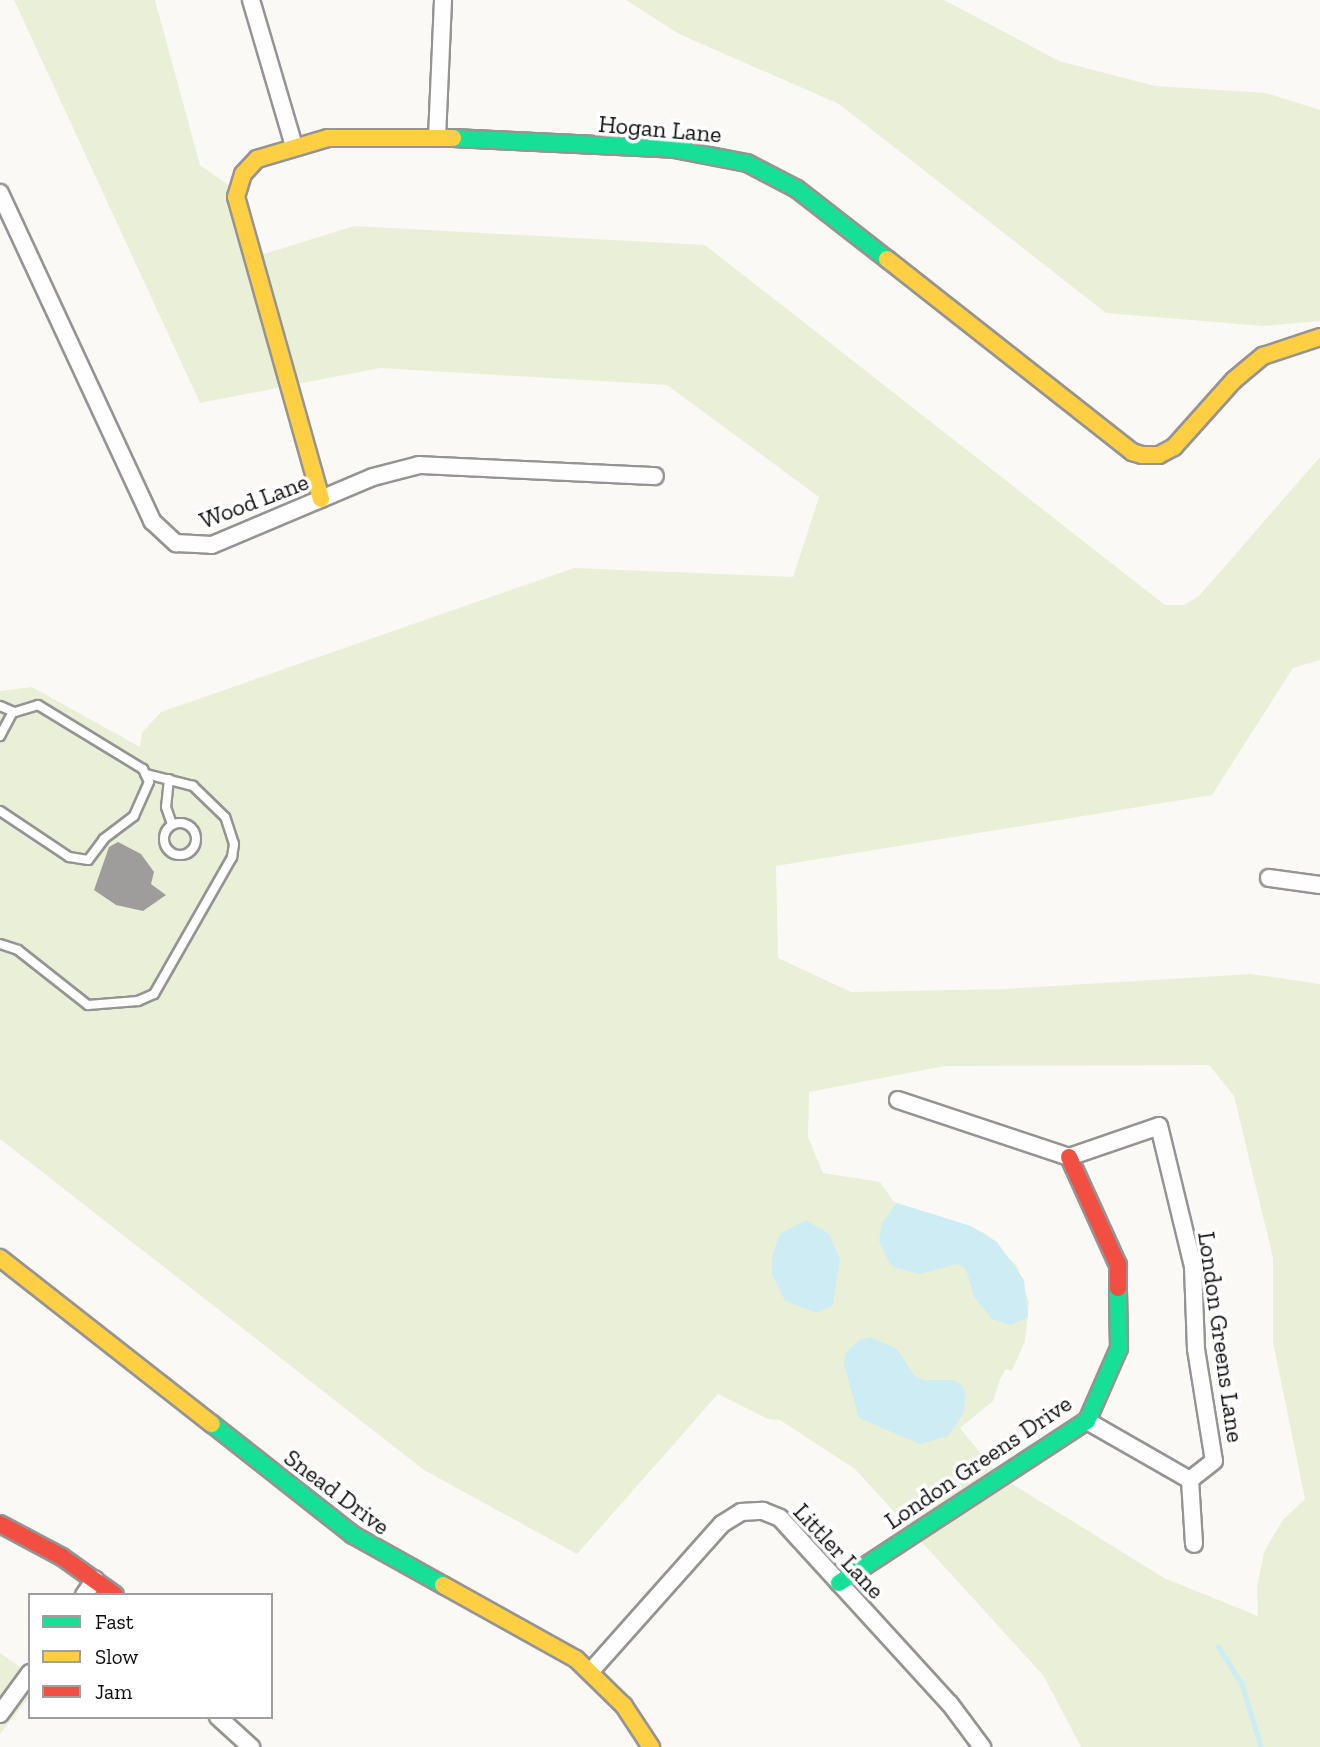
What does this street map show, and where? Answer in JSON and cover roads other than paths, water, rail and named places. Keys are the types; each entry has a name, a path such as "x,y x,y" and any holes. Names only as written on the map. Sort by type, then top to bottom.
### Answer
{"street":[{"path":"251,0 294,146"},
{"path":"437,138 443,0"},
{"name":"Hogan Lane","path":"321,499 236,197 241,177 254,162 294,146 354,135 693,151 765,171 812,201 1138,454 1155,456 1174,447 1234,380 1264,356 1320,337"},
{"name":"Wood Lane","path":"0,193 162,534 180,545 204,547 388,472 435,464 655,476"},
{"path":"1269,878 1320,885"},
{"path":"898,1100 1069,1157"},
{"name":"London Greens Lane","path":"1069,1157 1159,1126 1194,1267 1196,1349 1214,1461 1190,1480"},
{"name":"London Greens Drive","path":"839,1583 1087,1421 1119,1348 1118,1265 1069,1157"},
{"name":"Snead Drive","path":"0,1258 353,1535 538,1634 591,1671 624,1706 651,1747"},
{"path":"1087,1421 1190,1480 1194,1544"},
{"name":"Littler Lane","path":"591,1671 719,1527 737,1513 756,1510 780,1518 950,1704 982,1747"},
{"path":"0,1524 95,1579 112,1593"},
{"path":"85,1593 95,1579"},
{"path":"0,1714 28,1676"},
{"path":"220,1719 251,1747"}],"lane":[{"path":"0,706 14,712 39,706 146,774 192,785 220,811 231,828 234,849 154,994 138,1001 88,1005 18,950 0,944"},
{"path":"0,736 14,712"},
{"path":"0,811 69,858 88,860 104,839 138,812 149,782 146,774"},
{"path":"169,779 166,807 172,824"},
{"path":"185,823 195,832 195,845 187,854 174,855 164,846 164,834 172,824 185,823"}],"water":[{"path":"897,1203 971,1226 997,1242 1024,1280 1028,1317 1011,1325 992,1319 974,1297 966,1269 958,1264 919,1274 891,1266 879,1241 882,1223"},
{"path":"806,1220 829,1234 840,1259 833,1305 817,1313 785,1301 772,1274 773,1253 780,1234"},
{"path":"870,1337 897,1349 914,1375 923,1380 953,1380 962,1385 966,1394 963,1414 948,1436 920,1444 859,1418 844,1364 845,1354 859,1340"}],"waterway":[{"path":"1218,1646 1242,1684 1261,1747"}]}
